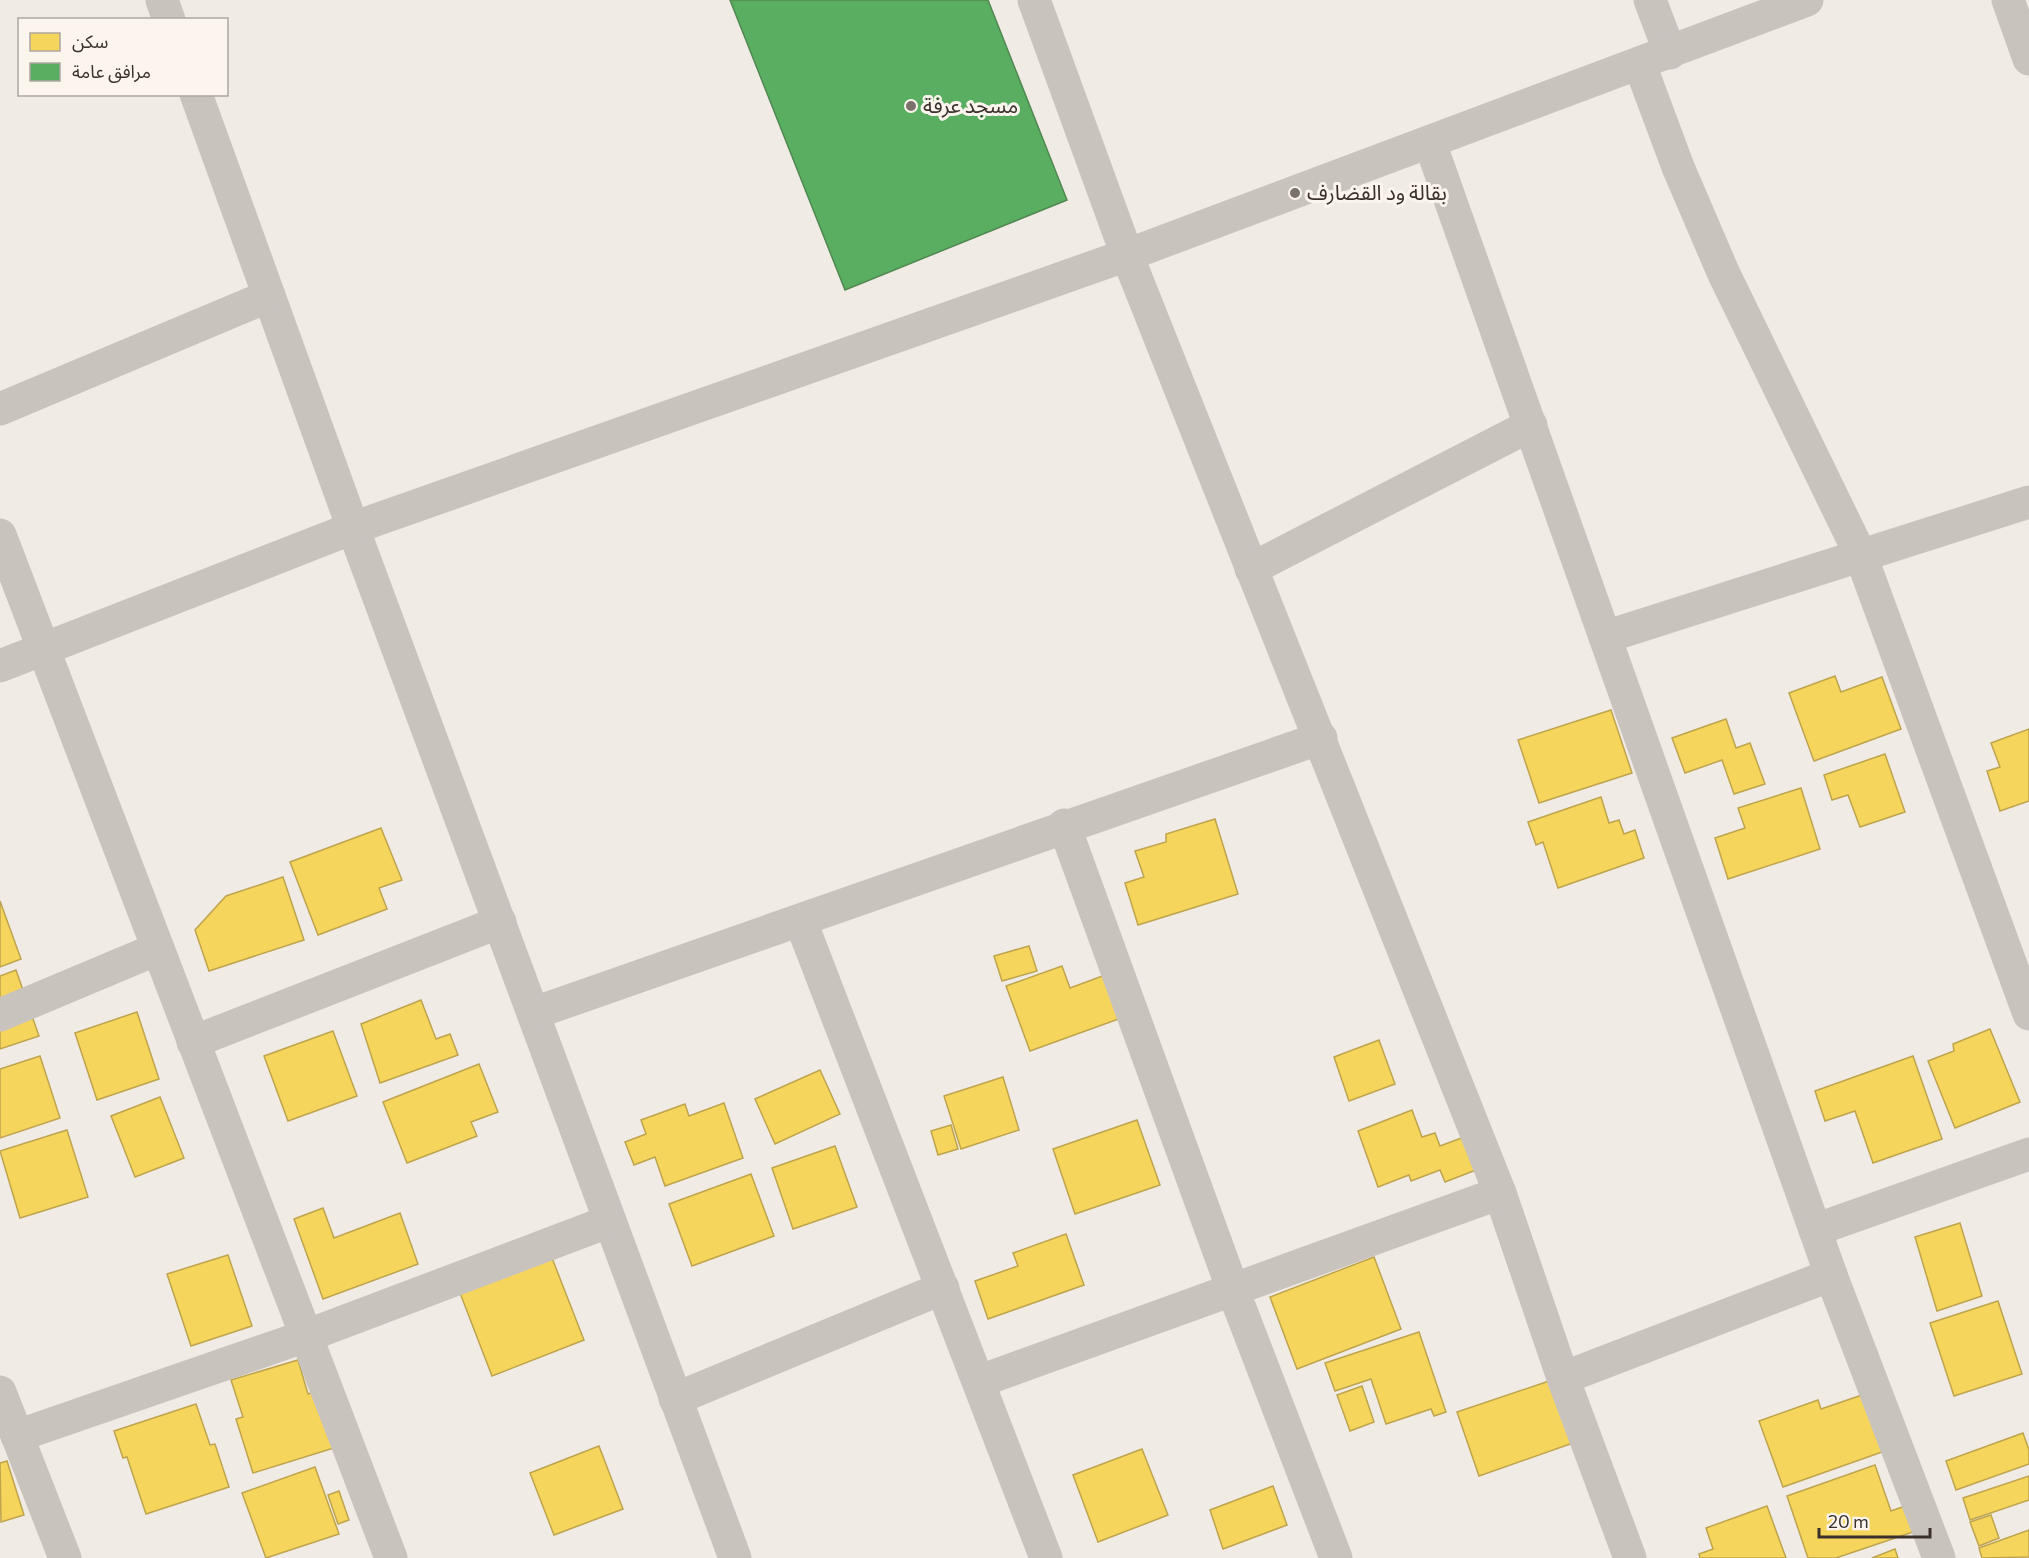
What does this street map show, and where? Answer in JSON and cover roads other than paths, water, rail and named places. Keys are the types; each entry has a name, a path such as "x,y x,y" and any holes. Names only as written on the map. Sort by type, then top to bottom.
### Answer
{"street":[{"path":"162,0 168,18"},
{"path":"1034,0 1127,255 1500,1193 1563,1378 1630,1558"},
{"path":"1650,0 1670,53"},
{"path":"0,666 41,648 353,528 1127,255 1640,65 1807,0"},
{"path":"2010,0 2029,59"},
{"path":"1640,65 1678,167 1723,272 1861,556 2029,1014"},
{"path":"197,96 353,528 735,1558"},
{"path":"1430,143 1831,1275 1939,1558"},
{"path":"0,409 269,296"},
{"path":"1251,569 1531,425"},
{"path":"1605,637 2029,502"},
{"path":"0,535 41,648 391,1558"},
{"path":"534,1012 801,922 1064,825 1321,738"},
{"path":"1064,825 1233,1290 1336,1558"},
{"path":"193,1042 500,922"},
{"path":"801,922 1046,1558"},
{"path":"0,1015 157,949"},
{"path":"1815,1230 2029,1154"},
{"path":"980,1382 1500,1193"},
{"path":"17,1436 306,1336 610,1221"},
{"path":"1563,1378 1831,1275"},
{"path":"675,1399 943,1288"},
{"path":"0,1392 65,1558"}],"place":[{"name":"مسجد عرفة","path":"911,106"},
{"name":"بقالة ود القضارف","path":"1295,193"}]}
